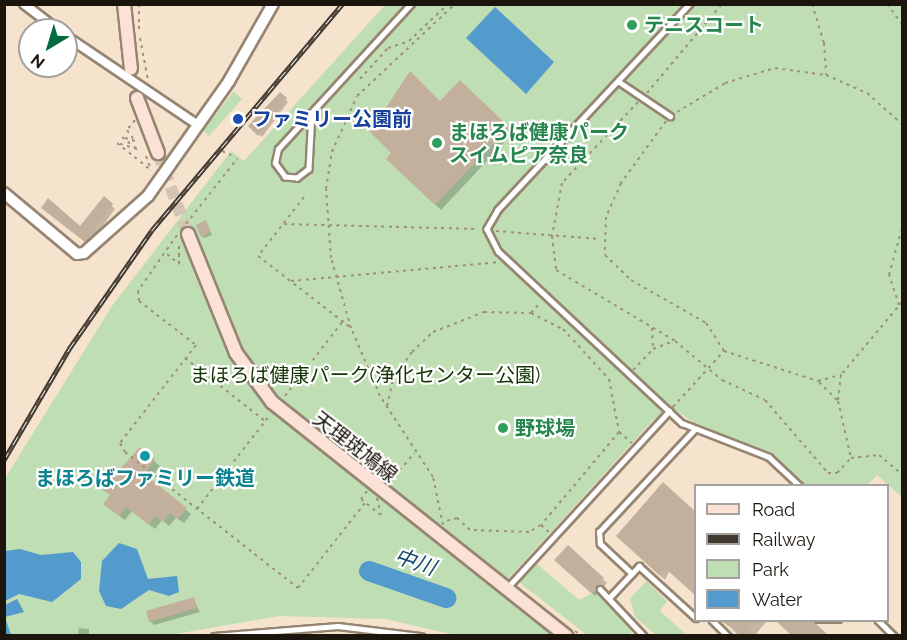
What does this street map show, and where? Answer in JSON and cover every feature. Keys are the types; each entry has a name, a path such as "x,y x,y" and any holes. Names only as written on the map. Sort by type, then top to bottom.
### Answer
{"main road":[{"path":"124,4 131,69"},
{"path":"137,98 158,153"},
{"name":"天理斑鳩線","path":"188,234 237,352 272,402 506,590 570,632"}],"street":[{"path":"24,4 42,18"},
{"path":"4,193 77,254 84,253 148,196 195,123 229,81 273,4"},
{"path":"78,43 150,88 195,123"}],"lane":[{"path":"312,113 309,169 297,178 285,177 276,168 277,152 312,113 411,4"},
{"path":"690,4 498,210 487,229 509,261 669,411 694,430 769,457 798,484"},
{"path":"618,81 670,116"},
{"path":"506,590 669,411"},
{"path":"632,574 600,544 599,532 694,430"},
{"path":"609,598 639,566 694,616"},
{"path":"600,589 644,636"},
{"path":"713,622 728,636"},
{"path":"879,622 894,636"},
{"path":"214,636 338,626 421,636"}],"path":[{"path":"139,4 150,88"},
{"path":"360,79 388,48 409,41 448,4"},
{"path":"446,520 433,477 414,453 387,406 351,328 337,277 328,225 326,189 332,152 357,96 455,4"},
{"path":"722,4 643,97 562,183 552,237 556,270 569,283 652,327 675,341 708,369 765,400 828,473 837,472 851,458 879,455 903,474"},
{"path":"812,4 824,43 826,75"},
{"path":"887,4 903,24"},
{"path":"838,401 818,381 724,351 706,323 615,269 601,239 621,183 670,116 756,72 775,68 826,75 887,106 903,124"},
{"path":"136,118 127,130 137,138 122,137 137,148 117,143 152,171 144,149"},
{"path":"222,151 231,155"},
{"path":"237,159 138,291 139,301 196,345 120,443 197,509 298,588 365,503"},
{"path":"304,197 258,256 351,328"},
{"path":"284,224 487,229 552,237 601,239"},
{"path":"851,458 838,401 841,375 901,304 889,275 903,228"},
{"path":"167,254 179,264 179,244"},
{"path":"291,281 509,261"},
{"path":"531,313 546,297"},
{"path":"387,406 400,366 433,332 484,312 531,313 563,329 600,366 615,399 619,432 636,446"},
{"path":"275,395 281,401 343,321"},
{"path":"652,327 653,349"},
{"path":"629,374 653,349 675,341"},
{"path":"669,411 724,351"},
{"path":"185,358 265,421"},
{"path":"818,381 841,375"},
{"path":"197,509 272,412"},
{"path":"441,527 446,520 457,518 470,530 529,532 541,525 619,432"},
{"path":"387,486 414,453"},
{"path":"381,480 396,492"},
{"path":"367,491 361,499 381,515 375,501"},
{"path":"432,520 450,534"},
{"path":"541,525 554,537"},
{"path":"570,632 582,636"}],"green space":[{"name":"まほろば健康パーク(浄化センター公園)","path":"385,5 902,5 902,497 877,475 868,484 804,484 770,453 708,432 678,412 663,425 654,419 498,590 558,635 455,635 385,619 279,616 170,635 5,636 4,480 112,306 231,151 244,161"},
{"path":"234,91 242,99 209,136 203,130"},
{"path":"536,563 579,600 596,591 632,626 631,634 587,635 520,583"},
{"path":"646,581 667,601 660,611 687,635 656,635 635,617 630,599"}],"water":[{"path":"495,7 554,62 526,94 466,38"},
{"path":"119,543 137,549 148,579 177,576 179,592 169,596 149,590 121,609 106,606 99,591 102,561"},
{"path":"20,549 41,555 73,552 81,562 81,579 52,602 19,594 5,601 5,551"},
{"path":"17,599 24,612 5,617 5,605"},
{"path":"5,617 11,635 5,635"}],"building":[{"name":"まほろば健康パーク スイムピア奈良","path":"410,71 440,101 460,80 509,127 435,205 386,159 391,153 370,132"},
{"path":"280,92 287,98 258,136 248,126"},
{"path":"104,196 113,204 85,242 41,208 48,198 80,226"},
{"path":"206,220 211,232 201,237 196,225"},
{"path":"140,447 155,459 144,474 187,508 178,519 170,513 163,522 155,516 149,525 126,507 119,516 103,504 110,495 102,489"},
{"path":"663,482 694,510 694,594 665,568 659,575 616,536"},
{"path":"568,545 604,578 591,593 554,560"},
{"path":"194,597 197,608 149,622 146,611"},
{"path":"723,622 757,622 744,636"},
{"path":"777,622 814,622 829,636 792,636"}],"waterway":[{"name":"中川","path":"369,571 446,598"}],"tunnel":[{"path":"158,153 188,234"}],"railway":[{"path":"4,460 69,349 152,230 342,4"}],"place":[{"name":"テニスコート","path":"632,25"},
{"name":"ファミリー公園前","path":"238,119"},
{"name":"まほろば健康パーク スイムピア奈良","path":"437,143"},
{"name":"野球場","path":"503,428"},
{"name":"まほろばファミリー鉄道","path":"145,456"}]}
